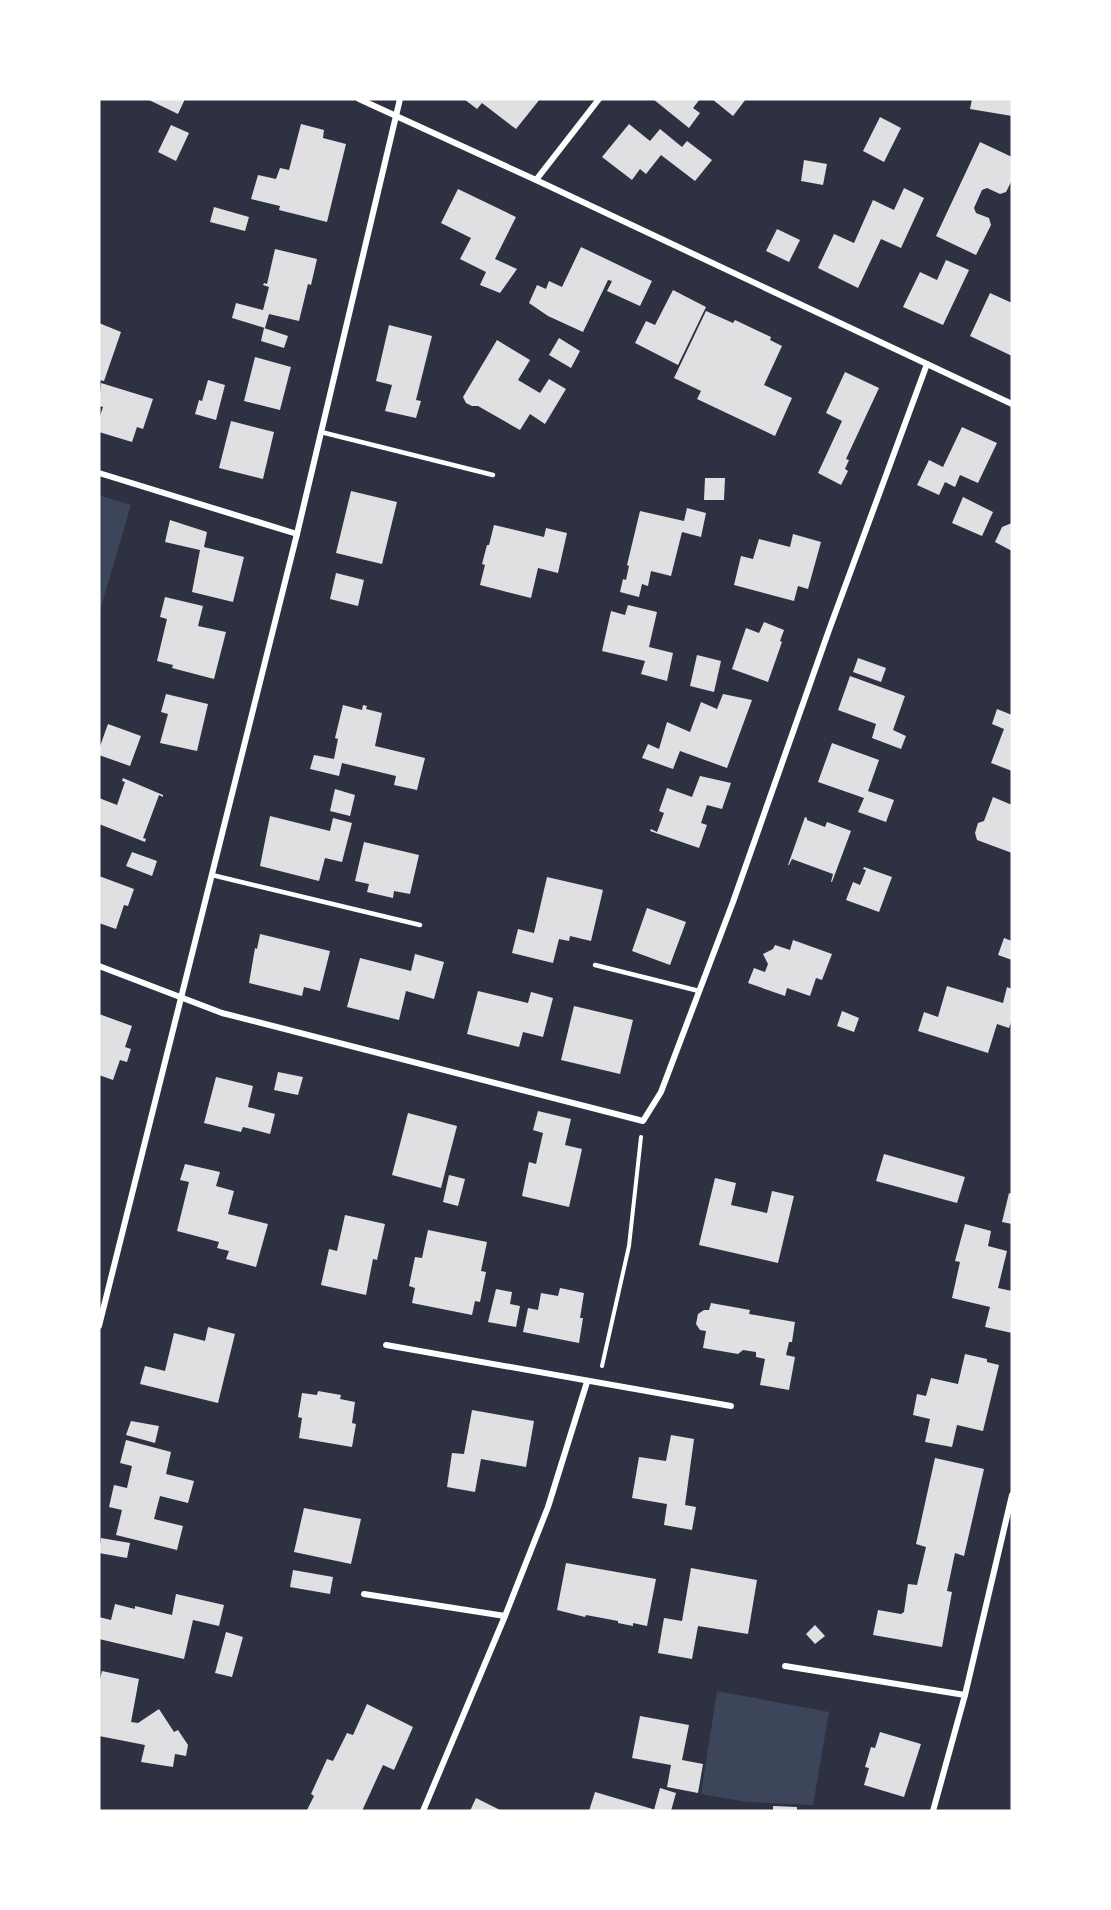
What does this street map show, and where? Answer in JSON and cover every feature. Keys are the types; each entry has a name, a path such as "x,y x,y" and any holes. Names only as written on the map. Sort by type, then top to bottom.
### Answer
{"street":[{"path":"359,99 1012,404"},
{"path":"99,1326 297,534 400,99"},
{"path":"536,180 598,99"},
{"path":"99,966 222,1013 643,1121 661,1092 699,991 927,364"},
{"path":"99,473 297,534"},
{"path":"386,1345 730,1406"},
{"path":"423,1811 548,1507 587,1382"},
{"path":"933,1811 965,1695 1012,1495"},
{"path":"364,1594 505,1616"},
{"path":"785,1665 965,1695"}],"lane":[{"path":"321,432 493,476"},
{"path":"212,875 420,925"},
{"path":"595,965 699,991"}],"path":[{"path":"597,1384 628,1246 643,1121"}],"shaded area":[{"path":"99,495 131,505 99,614"},
{"path":"717,1691 829,1712 813,1805 747,1802 701,1794"}],"building":[{"path":"147,99 185,99 178,114"},
{"path":"464,99 540,99 516,129 482,103 477,109"},
{"path":"653,99 700,99 693,108 700,113 689,128"},
{"path":"712,99 746,99 733,116"},
{"path":"972,99 1012,99 1012,116 970,109"},
{"path":"880,117 901,128 884,162 863,151"},
{"path":"301,124 324,130 323,138 346,144 327,222 279,210 280,206 251,199 258,175 276,179 280,168 289,170"},
{"path":"629,124 650,141 660,129 682,147 687,141 712,160 695,181 661,155 646,174 640,169 632,180 602,157"},
{"path":"171,125 189,133 176,161 158,152"},
{"path":"980,142 1012,157 1012,180 1006,192 1000,194 987,188 982,190 974,208 976,213 989,218 991,225 976,255 936,236"},
{"path":"804,160 827,164 823,185 801,181"},
{"path":"904,188 924,198 901,248 881,239 858,288 818,268 834,234 854,243 873,200 894,210"},
{"path":"458,189 516,217 495,259 517,269 500,293 480,285 486,272 460,259 471,238 441,223"},
{"path":"214,207 249,217 245,231 210,222"},
{"path":"777,229 800,240 789,262 766,251"},
{"path":"581,247 652,281 640,306 607,291 612,281 608,280 583,332 548,316 529,303 537,285 546,289 549,281 562,287"},
{"path":"275,249 317,259 299,321 269,314 265,328 232,318 236,303 263,310 269,287 263,285 267,284"},
{"path":"946,260 969,270 943,325 903,307 920,272 937,280"},
{"path":"673,290 706,307 678,365 635,343 646,321 655,325"},
{"path":"990,293 1012,303 1012,356 970,336"},
{"path":"706,311 733,323 735,320 771,337 770,340 782,346 764,385 792,398 775,436 697,399 701,391 674,378"},
{"path":"99,323 121,332 104,381 99,380"},
{"path":"389,325 432,336 416,400 421,401 416,418 385,411 392,385 376,381"},
{"path":"264,328 288,336 284,348 261,341"},
{"path":"559,338 580,351 571,368 549,355"},
{"path":"497,340 530,360 518,380 540,393 549,379 566,389 545,424 530,414 520,430 478,406 466,403 463,397"},
{"path":"255,357 291,367 280,410 244,401"},
{"path":"845,372 879,388 846,459 849,460 845,469 848,471 841,485 818,473 842,421 826,413"},
{"path":"208,380 225,385 216,420 195,414 199,400 202,401"},
{"path":"101,383 153,399 143,429 137,427 132,442 99,432 99,419 103,407 99,406"},
{"path":"231,421 274,432 263,479 219,468"},
{"path":"962,427 997,443 978,483 960,475 955,487 945,482 939,495 917,485 929,460 943,467"},
{"path":"705,478 725,478 724,500 704,500"},
{"path":"351,491 397,502 382,564 336,553"},
{"path":"963,497 993,512 982,536 952,523"},
{"path":"687,508 706,513 701,537 682,532 671,576 651,571 648,586 642,584 639,597 620,592 623,579 626,580 629,566 627,565 640,511 684,521"},
{"path":"170,520 207,532 204,547 244,557 233,602 192,592 200,550 165,542"},
{"path":"1012,523 1012,551 995,542 1002,527"},
{"path":"494,525 544,537 546,528 567,533 558,573 538,568 531,598 480,585 485,565 482,564"},
{"path":"793,534 821,542 808,589 798,586 794,601 734,585 741,556 753,559 759,539 790,547"},
{"path":"336,573 364,580 358,606 330,599"},
{"path":"165,597 203,606 198,626 226,632 214,679 172,668 173,665 157,661 167,619 160,617"},
{"path":"628,605 657,612 649,647 673,653 667,681 641,674 645,661 602,651 611,611 625,615"},
{"path":"764,622 784,630 768,682 732,669 746,628 759,633"},
{"path":"697,655 721,661 714,692 690,686"},
{"path":"858,658 886,668 881,682 853,672"},
{"path":"850,676 905,696 893,730 906,736 901,749 872,738 876,724 838,710"},
{"path":"166,694 208,704 197,751 160,743 168,714 161,712"},
{"path":"723,694 752,700 727,768 680,751 673,769 642,758 648,744 659,749 667,722 690,732 701,702 717,709"},
{"path":"343,705 362,710 363,705 367,706 366,709 382,713 375,746 425,758 417,790 394,785 396,776 342,763 339,776 310,769 314,755 334,759 338,739 335,738"},
{"path":"997,709 1012,715 1012,771 991,763 1004,729 992,724"},
{"path":"108,724 141,736 130,766 99,755"},
{"path":"832,743 879,760 868,791 894,800 886,822 858,812 864,798 818,782"},
{"path":"700,776 731,783 722,809 707,805 701,823 707,825 699,848 650,831 651,829 657,832 664,813 659,811 667,788 692,797"},
{"path":"123,778 163,795 163,797 159,795 143,838 146,839 145,842 99,824 99,798 117,805 125,782 122,781"},
{"path":"335,789 355,795 350,816 330,811"},
{"path":"993,797 1012,805 1012,853 977,840 975,833 978,823 984,821"},
{"path":"270,816 330,831 333,818 352,823 342,862 325,858 319,881 260,866"},
{"path":"805,817 825,827 827,822 851,831 832,882 833,874 792,859 788,865"},
{"path":"364,842 419,855 410,894 394,891 393,898 367,892 369,884 355,881"},
{"path":"132,852 157,861 152,876 126,866"},
{"path":"864,867 892,877 879,912 846,900 853,882 860,885 866,870 863,869"},
{"path":"99,876 134,889 128,906 124,905 116,929 99,923"},
{"path":"547,877 603,890 591,941 570,936 569,941 559,939 553,963 512,953 518,929 534,933"},
{"path":"647,908 686,922 670,965 632,951"},
{"path":"260,934 330,951 320,991 304,987 302,996 249,983 255,948 257,949"},
{"path":"1004,938 1012,941 1012,960 998,955"},
{"path":"793,940 832,954 822,980 816,978 810,996 787,988 785,996 748,983 754,968 765,972 768,964 763,954 773,949 775,945 790,950"},
{"path":"415,954 444,962 434,999 406,991 399,1020 347,1007 360,958 411,971"},
{"path":"947,986 1003,1003 1007,987 1012,989 1012,1019 1009,1028 997,1024 988,1053 918,1031 924,1012 938,1017"},
{"path":"478,991 528,1003 531,992 553,998 543,1037 523,1032 519,1047 467,1034"},
{"path":"574,1006 633,1020 620,1074 561,1060"},
{"path":"842,1011 859,1018 854,1032 837,1026"},
{"path":"99,1014 132,1026 125,1047 131,1049 127,1062 120,1060 113,1080 99,1075"},
{"path":"278,1072 303,1077 298,1095 274,1090"},
{"path":"216,1077 253,1086 248,1107 275,1114 270,1134 243,1127 241,1132 204,1123"},
{"path":"538,1111 571,1119 565,1145 582,1149 569,1207 522,1196 529,1162 536,1164 543,1133 533,1130"},
{"path":"408,1113 457,1126 441,1188 392,1175"},
{"path":"884,1154 965,1177 957,1203 876,1181"},
{"path":"185,1164 220,1172 216,1186 234,1191 228,1214 268,1224 256,1267 226,1259 229,1251 217,1248 219,1242 177,1231 189,1182 180,1180"},
{"path":"449,1175 465,1179 458,1206 443,1202"},
{"path":"715,1178 736,1183 731,1205 767,1213 772,1191 794,1196 778,1263 699,1245"},
{"path":"1009,1193 1012,1194 1012,1224 1002,1222"},
{"path":"345,1215 385,1224 377,1260 373,1259 366,1295 321,1285 329,1249 337,1251"},
{"path":"965,1224 991,1231 988,1246 1007,1251 998,1288 1012,1291 1012,1333 985,1327 990,1307 952,1298 960,1262 955,1261"},
{"path":"428,1230 487,1242 481,1271 486,1272 480,1302 475,1301 472,1315 412,1303 415,1288 409,1286 415,1257 422,1258"},
{"path":"560,1288 584,1293 579,1343 523,1332 528,1308 538,1310 541,1293 558,1296"},
{"path":"496,1289 512,1292 510,1304 520,1306 516,1327 488,1322"},
{"path":"711,1303 750,1310 749,1314 795,1322 792,1342 789,1342 786,1355 795,1357 789,1390 760,1385 765,1359 756,1357 756,1352 743,1350 738,1354 703,1348 706,1331 700,1330 696,1324 698,1314 709,1310"},
{"path":"208,1327 235,1334 218,1403 140,1384 145,1366 165,1371 174,1333 205,1341"},
{"path":"965,1354 987,1359 987,1362 999,1365 983,1431 957,1425 952,1447 925,1442 930,1419 913,1415 917,1394 926,1396 931,1378 958,1384"},
{"path":"318,1391 341,1395 340,1399 355,1402 352,1423 356,1424 352,1447 299,1438 302,1418 298,1417 302,1393 317,1395"},
{"path":"472,1410 534,1421 526,1467 481,1459 475,1492 447,1487 452,1453 464,1454"},
{"path":"131,1421 159,1426 155,1443 126,1435"},
{"path":"671,1435 694,1439 685,1505 696,1507 692,1530 664,1525 667,1504 632,1498 639,1457 666,1461"},
{"path":"126,1440 171,1452 166,1474 194,1481 188,1503 160,1496 154,1519 183,1526 177,1550 116,1535 122,1510 109,1507 114,1485 127,1488 132,1466 120,1463"},
{"path":"935,1458 984,1469 964,1556 955,1553 947,1591 952,1592 942,1647 873,1635 878,1610 901,1614 904,1612 908,1584 917,1585 926,1547 916,1544"},
{"path":"304,1508 361,1519 351,1564 294,1552"},
{"path":"101,1538 130,1543 127,1558 99,1553"},
{"path":"566,1563 656,1579 647,1626 633,1623 633,1626 618,1623 618,1621 586,1615 585,1617 557,1610"},
{"path":"691,1568 757,1580 748,1634 698,1626 692,1659 658,1653 664,1618 682,1621"},
{"path":"293,1570 333,1577 330,1594 290,1587"},
{"path":"176,1594 224,1605 219,1626 193,1620 184,1659 99,1639 99,1617 111,1620 115,1604 135,1609 135,1606 172,1615"},
{"path":"815,1625 825,1636 815,1644 806,1634"},
{"path":"226,1632 243,1637 232,1677 215,1673"},
{"path":"102,1671 139,1679 131,1722 138,1723 159,1709 174,1732 178,1730 188,1745 186,1756 175,1754 173,1767 141,1762 145,1745 99,1736 99,1684"},
{"path":"367,1704 413,1727 394,1770 383,1765 362,1811 307,1810 314,1796 311,1794 327,1759 333,1761 347,1733 353,1735"},
{"path":"640,1716 689,1725 682,1760 703,1764 698,1793 667,1787 671,1765 632,1758"},
{"path":"880,1732 921,1744 904,1797 864,1785 869,1768 865,1767 871,1747 875,1748"},
{"path":"660,1788 676,1793 671,1811 654,1810"},
{"path":"595,1792 656,1810 656,1811 589,1811"},
{"path":"476,1798 502,1811 470,1811"},
{"path":"773,1806 797,1807 797,1811 773,1811"}]}
